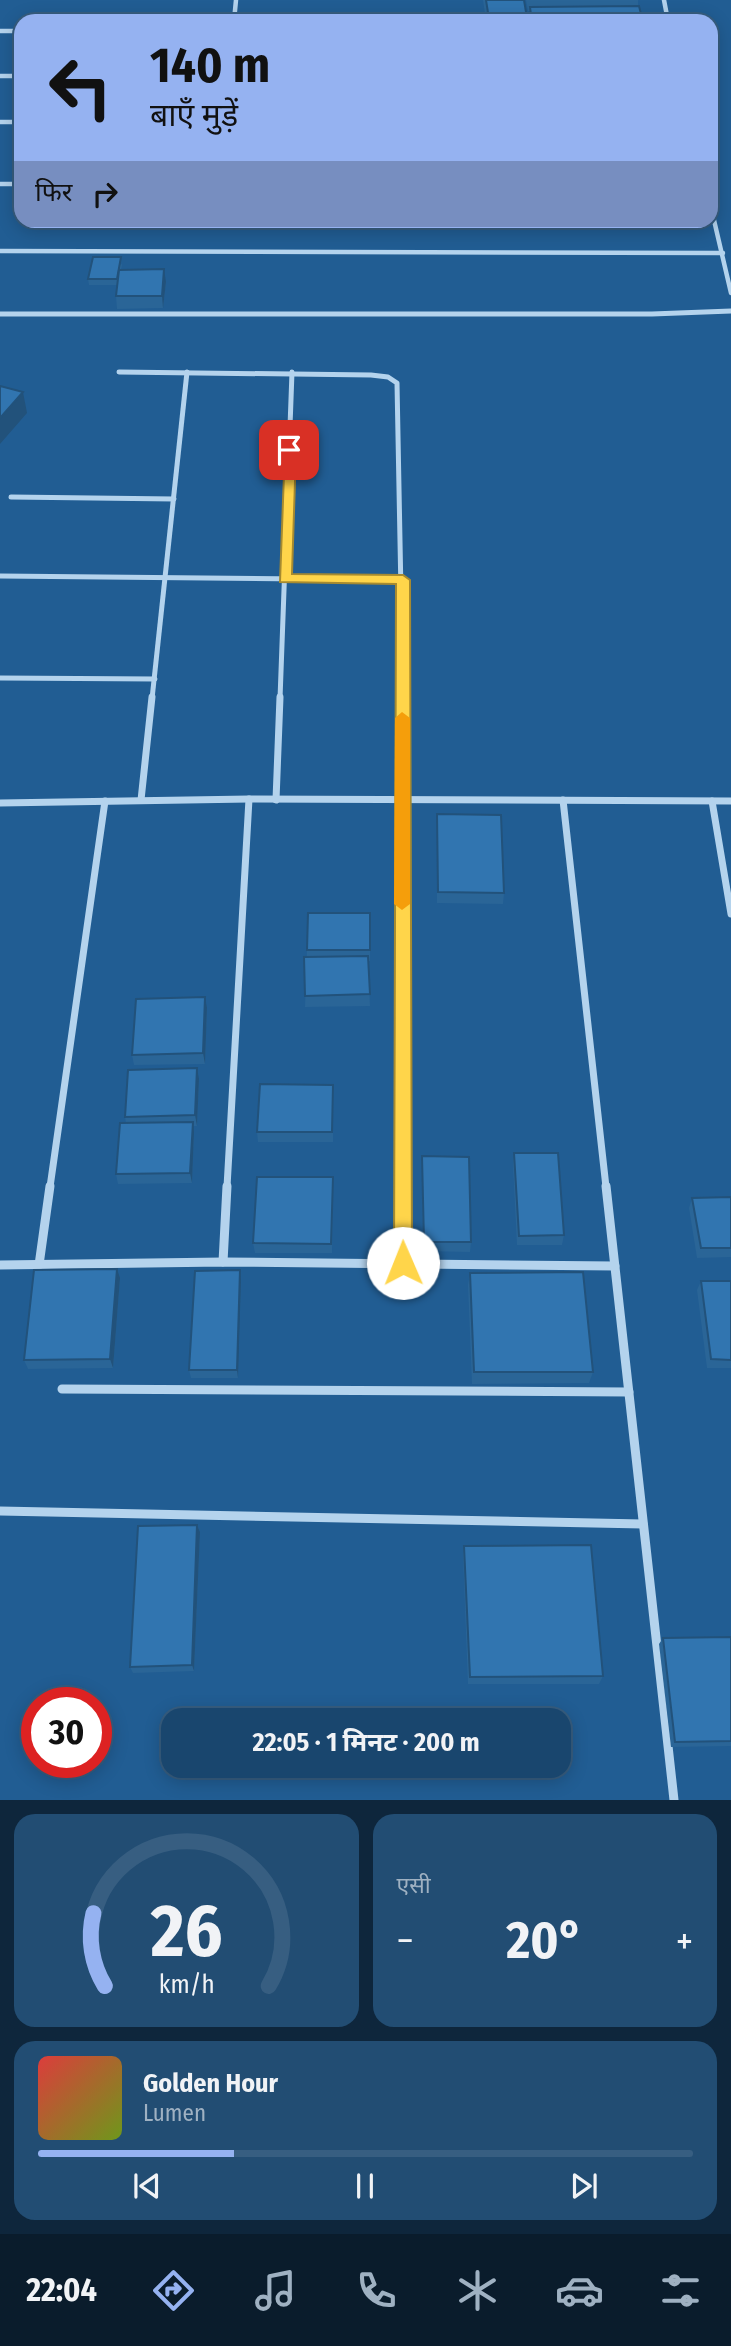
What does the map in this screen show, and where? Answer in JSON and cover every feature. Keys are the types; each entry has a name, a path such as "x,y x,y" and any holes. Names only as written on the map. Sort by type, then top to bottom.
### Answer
{"street":[{"path":"716,228 731,293"},
{"path":"0,251 723,253"},
{"path":"0,314 652,314 731,311"},
{"path":"119,372 371,375 388,377 397,383 403,580 403,1263"},
{"path":"141,800 187,372"},
{"path":"276,800 292,373"},
{"path":"12,497 174,499"},
{"path":"0,576 403,580"},
{"path":"0,678 155,679"},
{"path":"223,1262 249,799"},
{"path":"0,803 249,799 731,801"},
{"path":"563,800 674,1800"},
{"path":"39,1265 105,801"},
{"path":"712,801 731,914"},
{"path":"0,1265 223,1262 615,1266"},
{"path":"62,1388 629,1392"},
{"path":"0,1511 643,1524"}],"building":[{"path":"486,0 524,0 526,14 488,14"},
{"path":"639,6 641,14 531,14 530,7"},
{"path":"93,257 121,257 117,279 88,279"},
{"path":"164,269 162,296 116,296 119,270"},
{"path":"0,386 23,392 0,418"},
{"path":"437,814 501,815 504,893 438,892"},
{"path":"308,913 370,913 370,950 307,950"},
{"path":"368,956 370,994 305,996 304,957"},
{"path":"205,997 203,1053 132,1055 136,999"},
{"path":"197,1068 195,1115 125,1117 128,1070"},
{"path":"260,1084 333,1085 332,1132 257,1132"},
{"path":"193,1122 190,1173 116,1174 120,1123"},
{"path":"514,1153 558,1153 564,1235 519,1236"},
{"path":"422,1156 469,1157 471,1242 424,1242"},
{"path":"257,1177 333,1177 331,1244 253,1243"},
{"path":"731,1197 731,1248 701,1248 692,1198"},
{"path":"117,1269 110,1359 24,1360 34,1270"},
{"path":"240,1270 237,1370 189,1370 195,1271"},
{"path":"583,1272 593,1372 474,1372 470,1273"},
{"path":"701,1281 731,1281 731,1360 711,1359"},
{"path":"197,1525 192,1665 130,1667 138,1526"},
{"path":"591,1545 603,1676 470,1677 464,1546"},
{"path":"731,1637 731,1741 675,1742 663,1638"}],"slow traffic":[{"path":"402,718 402,904"}],"route":[{"path":"289,450 285,579 403,580 403,1263"}]}
